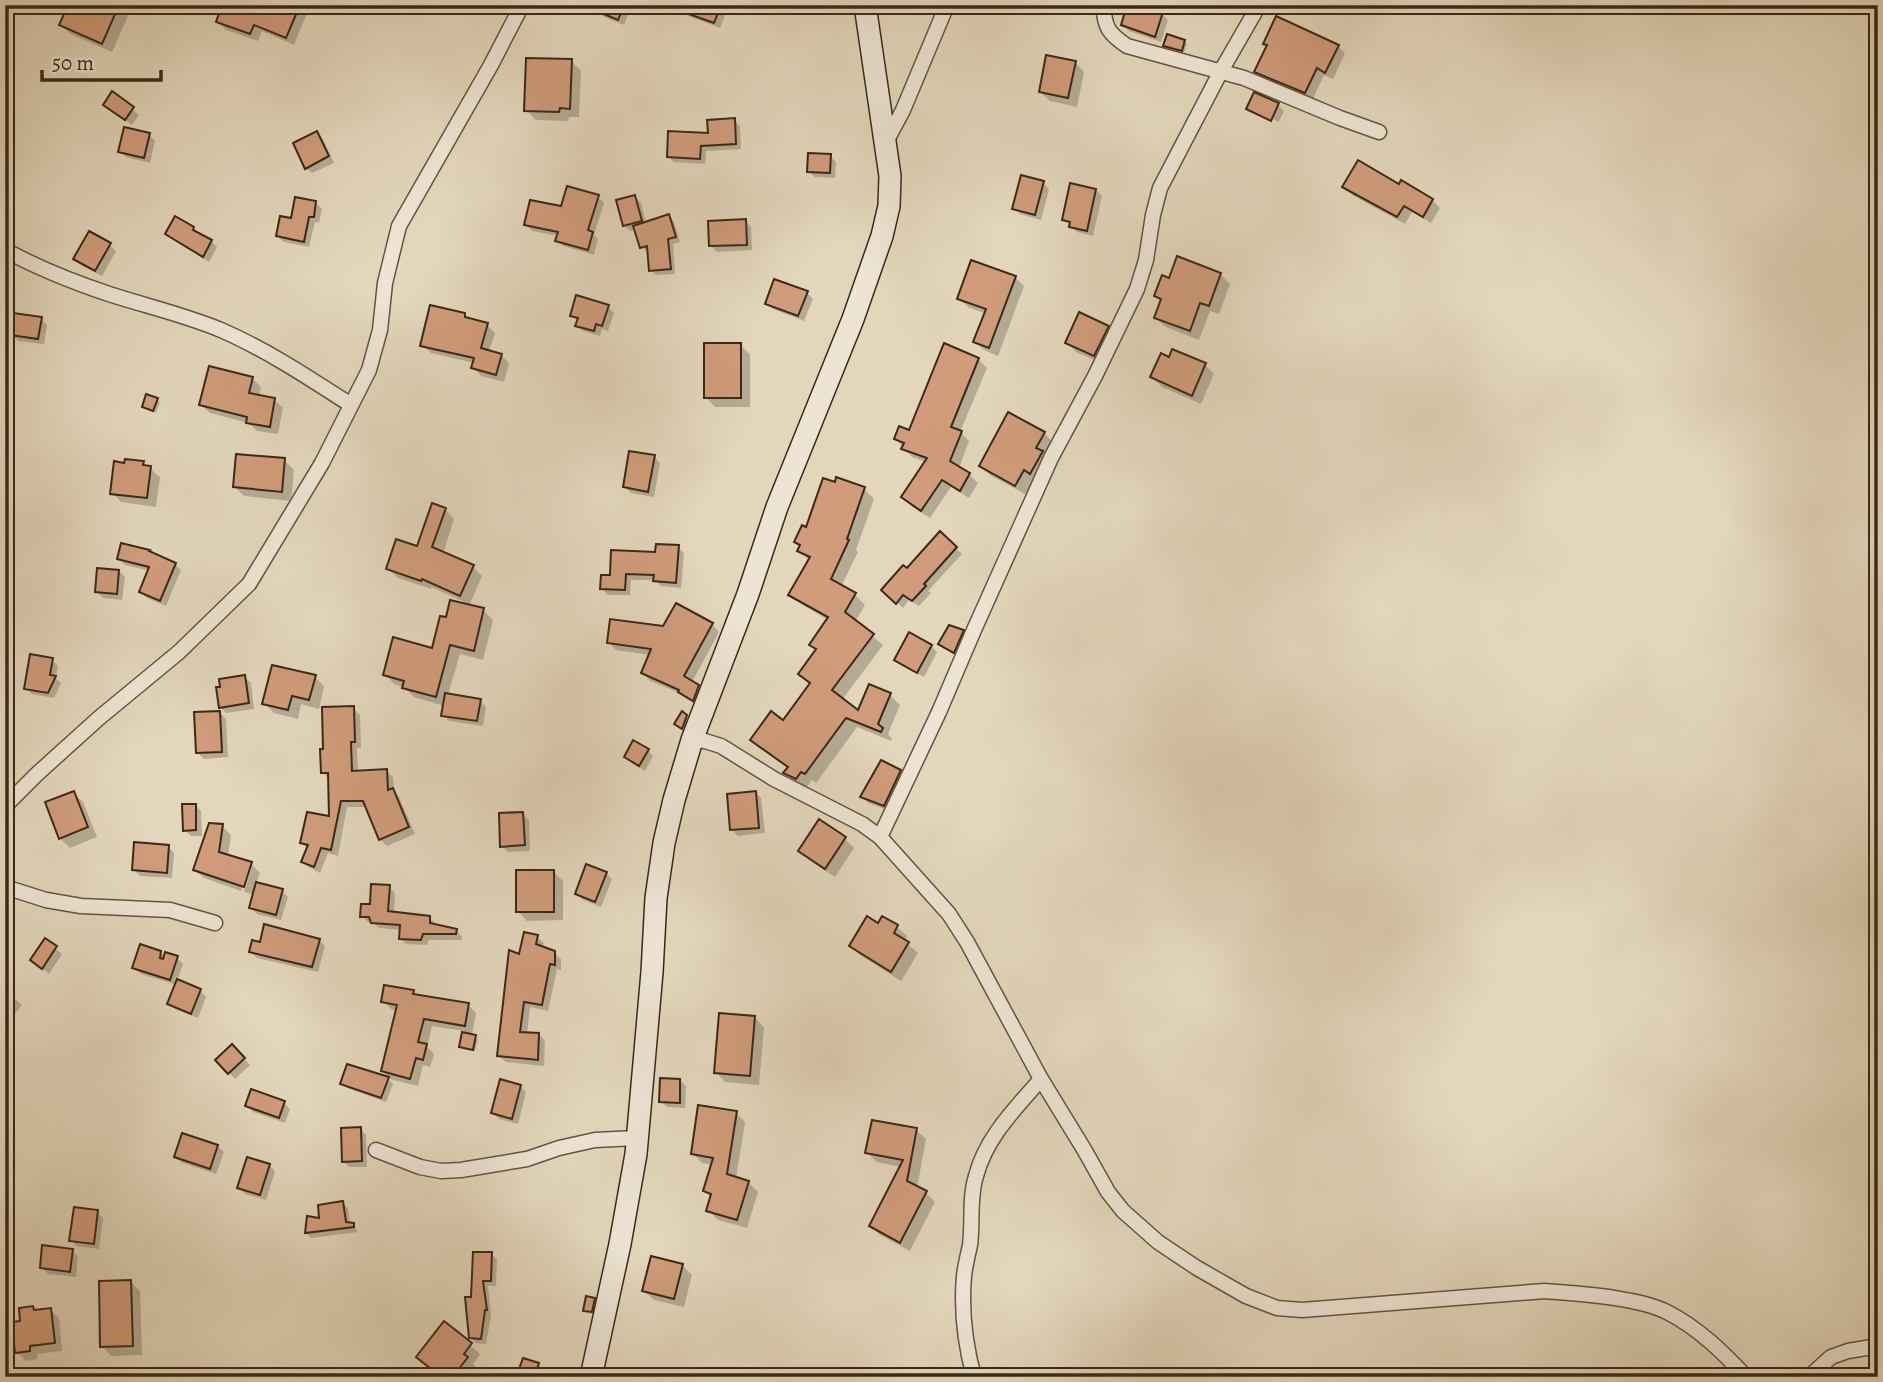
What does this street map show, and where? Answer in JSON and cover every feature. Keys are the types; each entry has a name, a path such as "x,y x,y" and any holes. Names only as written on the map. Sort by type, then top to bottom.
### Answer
{"street":[{"path":"5,806 99,718 179,652 249,584 321,463 369,370 380,330 386,283 399,226 522,5"},
{"path":"591,1377 620,1244 637,1138 656,898 674,800 692,740 748,594 777,507 853,319 882,236 889,206 890,176 886,142 865,5"},
{"path":"886,142 903,110 947,5"},
{"path":"1102,5 1104,22 1111,34 1127,46 1244,78 1379,132"},
{"path":"880,836 906,784 1051,458 1125,318 1146,260 1160,188 1259,5"},
{"path":"5,250 47,271 220,330 266,352 351,405"},
{"path":"692,740 721,747 880,836 949,914 967,942 1041,1079 1108,1192 1123,1211 1158,1242 1197,1268 1246,1296 1277,1308 1302,1310 1545,1292 1576,1293 1629,1301 1665,1311 1690,1326 1724,1354 1746,1377"},
{"path":"5,887 46,900 81,906 170,910 215,923"},
{"path":"974,1377 962,1310 976,1174 987,1149 1006,1119 1041,1079"},
{"path":"376,1150 420,1167 442,1171 527,1159 595,1140 637,1138"},
{"path":"1809,1377 1831,1357 1878,1346"}],"building":[{"path":"68,5 119,5 102,44 59,25"},
{"path":"222,5 300,5 286,38 254,25 250,34 216,22"},
{"path":"582,5 624,5 618,20"},
{"path":"669,5 721,5 714,23"},
{"path":"1127,5 1142,5 1163,12 1155,37 1121,25"},
{"path":"1276,16 1339,45 1325,73 1317,68 1305,93 1254,72 1267,45 1263,44"},
{"path":"1167,34 1185,40 1182,51 1163,46"},
{"path":"1046,55 1076,61 1068,98 1039,92"},
{"path":"526,58 572,59 570,109 560,108 559,112 524,111"},
{"path":"112,91 134,107 125,120 103,105"},
{"path":"1254,92 1279,103 1271,121 1246,109"},
{"path":"735,118 736,144 701,146 700,159 667,157 668,131 708,133 707,120"},
{"path":"124,127 150,133 144,158 118,152"},
{"path":"317,131 329,156 305,169 293,143"},
{"path":"808,153 831,154 830,173 807,172"},
{"path":"1358,160 1399,184 1401,180 1433,199 1423,217 1404,206 1397,217 1342,187"},
{"path":"1021,175 1044,181 1035,215 1012,209"},
{"path":"1070,183 1096,189 1087,231 1069,227 1070,222 1062,220"},
{"path":"567,186 599,195 588,230 593,232 588,250 555,241 558,232 524,225 530,200 561,206"},
{"path":"635,195 642,221 623,226 616,200"},
{"path":"295,197 316,201 314,217 309,217 304,242 276,236 280,216 291,218"},
{"path":"669,214 676,237 668,239 671,269 649,271 647,246 640,248 633,226"},
{"path":"175,216 212,240 203,257 165,234"},
{"path":"746,219 747,245 709,246 708,221"},
{"path":"89,231 111,243 95,271 73,259"},
{"path":"1177,256 1221,273 1209,306 1200,303 1190,331 1154,318 1161,299 1154,296 1162,275 1169,278"},
{"path":"971,260 1016,276 989,348 973,342 986,309 957,299"},
{"path":"774,279 808,291 798,316 765,304"},
{"path":"576,295 609,305 602,326 596,324 594,331 575,326 578,318 570,316"},
{"path":"430,305 465,313 465,317 488,323 481,348 502,354 496,375 471,368 474,358 420,346"},
{"path":"1079,312 1109,326 1094,356 1065,343"},
{"path":"13,313 42,317 38,339 10,335"},
{"path":"704,343 741,343 741,398 704,398"},
{"path":"944,343 979,358 951,427 962,431 950,461 970,473 960,491 942,480 921,511 901,497 927,458 901,449 904,443 894,439 899,426 909,430"},
{"path":"1172,349 1206,363 1192,396 1150,377 1161,353 1169,357"},
{"path":"209,366 253,377 249,393 275,398 270,427 246,423 247,417 199,405"},
{"path":"146,394 158,398 153,411 142,407"},
{"path":"1008,412 1045,432 1036,448 1043,451 1030,474 1024,470 1015,486 979,466"},
{"path":"629,451 655,455 648,492 623,487"},
{"path":"236,454 285,458 282,492 233,487"},
{"path":"125,459 144,461 143,465 151,466 147,498 110,494 114,461 124,463"},
{"path":"836,477 865,487 847,539 849,540 831,579 856,593 845,612 874,634 832,690 858,710 869,684 891,693 878,724 883,728 881,732 846,718 805,774 801,772 796,779 783,773 788,767 750,740 771,711 783,720 810,683 798,674 816,649 809,645 828,617 788,595 810,557 797,551 800,545 794,542 802,525 806,527 823,478 835,482"},
{"path":"432,503 446,508 432,547 474,565 460,596 422,579 421,581 386,569 396,539 417,546"},
{"path":"940,531 957,547 912,601 903,595 896,604 881,590 903,565 907,568"},
{"path":"121,543 150,550 176,563 160,601 139,592 149,567 117,559"},
{"path":"656,544 679,545 676,583 653,581 654,575 626,574 625,590 600,589 601,575 610,575 611,550 655,552"},
{"path":"97,568 119,570 117,594 95,592"},
{"path":"450,600 484,608 474,651 450,645 436,697 402,688 404,681 383,675 393,637 432,648 440,616 446,617"},
{"path":"676,603 713,623 684,676 699,685 693,701 678,692 679,690 641,673 651,649 607,643 610,619 663,626"},
{"path":"949,625 964,630 954,653 938,644"},
{"path":"909,632 932,645 917,673 894,660"},
{"path":"30,654 53,658 50,675 56,676 48,693 24,689"},
{"path":"272,665 316,675 309,700 292,696 288,710 262,704"},
{"path":"245,675 249,703 219,708 216,687 220,687 219,679"},
{"path":"445,693 481,699 477,721 441,716"},
{"path":"354,706 355,742 351,742 352,771 387,769 388,790 393,788 409,827 379,840 363,801 341,801 331,850 321,848 314,867 301,862 308,845 300,843 307,812 329,816 328,773 321,773 322,707"},
{"path":"220,711 222,752 196,753 194,712"},
{"path":"682,711 687,715 682,729 674,724"},
{"path":"633,740 649,749 639,766 624,757"},
{"path":"881,760 901,770 884,806 860,797"},
{"path":"74,791 88,827 59,839 45,802"},
{"path":"756,791 759,828 730,830 727,794"},
{"path":"182,804 196,804 196,830 183,831"},
{"path":"523,812 525,845 500,847 499,813"},
{"path":"819,819 846,837 825,869 798,851"},
{"path":"209,823 223,824 219,852 252,862 244,887 193,870"},
{"path":"134,842 169,845 167,873 132,870"},
{"path":"586,864 607,872 595,902 575,894"},
{"path":"516,870 554,870 554,912 516,912"},
{"path":"256,882 283,889 276,915 249,908"},
{"path":"371,884 390,885 388,911 430,916 430,923 457,929 456,934 423,934 421,940 399,939 400,925 371,923 369,917 360,917 361,904 370,904"},
{"path":"867,916 878,923 882,916 898,925 894,933 909,942 891,972 849,946"},
{"path":"264,924 320,939 312,967 249,952 252,940 260,942"},
{"path":"524,932 538,935 536,944 555,951 555,965 550,964 542,1005 524,1002 520,1032 539,1033 538,1060 497,1056 509,950 519,954"},
{"path":"45,938 57,946 42,969 30,960"},
{"path":"140,944 161,951 160,958 163,959 165,952 178,956 170,980 132,968"},
{"path":"177,979 201,989 191,1014 167,1004"},
{"path":"384,985 414,990 413,994 469,1003 465,1026 424,1019 418,1042 427,1044 423,1060 416,1058 410,1079 381,1071 397,1005 381,1002"},
{"path":"719,1013 755,1016 750,1076 714,1073"},
{"path":"462,1032 476,1035 473,1050 459,1047"},
{"path":"232,1044 245,1058 228,1074 215,1060"},
{"path":"347,1064 389,1077 381,1098 340,1084"},
{"path":"660,1078 680,1079 680,1103 659,1102"},
{"path":"500,1079 521,1085 512,1119 491,1113"},
{"path":"251,1089 285,1101 279,1118 245,1106"},
{"path":"698,1105 737,1111 727,1174 749,1181 737,1220 706,1211 711,1194 703,1191 713,1158 691,1154"},
{"path":"872,1120 917,1128 907,1181 927,1191 900,1243 869,1226 903,1160 865,1153"},
{"path":"361,1127 362,1161 342,1162 341,1128"},
{"path":"182,1133 218,1145 210,1169 174,1157"},
{"path":"247,1157 270,1164 260,1195 237,1188"},
{"path":"343,1201 346,1222 354,1223 354,1227 305,1233 307,1216 319,1218 318,1205"},
{"path":"74,1207 98,1210 94,1244 69,1241"},
{"path":"42,1245 73,1249 70,1272 40,1268"},
{"path":"473,1252 492,1252 491,1281 483,1281 487,1310 481,1339 469,1338 465,1297 471,1297"},
{"path":"651,1256 683,1264 674,1299 642,1291"},
{"path":"131,1280 133,1346 100,1347 99,1281"},
{"path":"586,1296 595,1298 592,1312 583,1311"},
{"path":"33,1306 34,1310 51,1308 55,1343 30,1346 30,1351 15,1353 14,1343 5,1344 5,1323 20,1321 19,1308"},
{"path":"444,1321 472,1343 464,1354 468,1357 454,1375 450,1372 446,1377 441,1377 416,1357"},
{"path":"523,1358 539,1363 535,1377 516,1377"}]}
